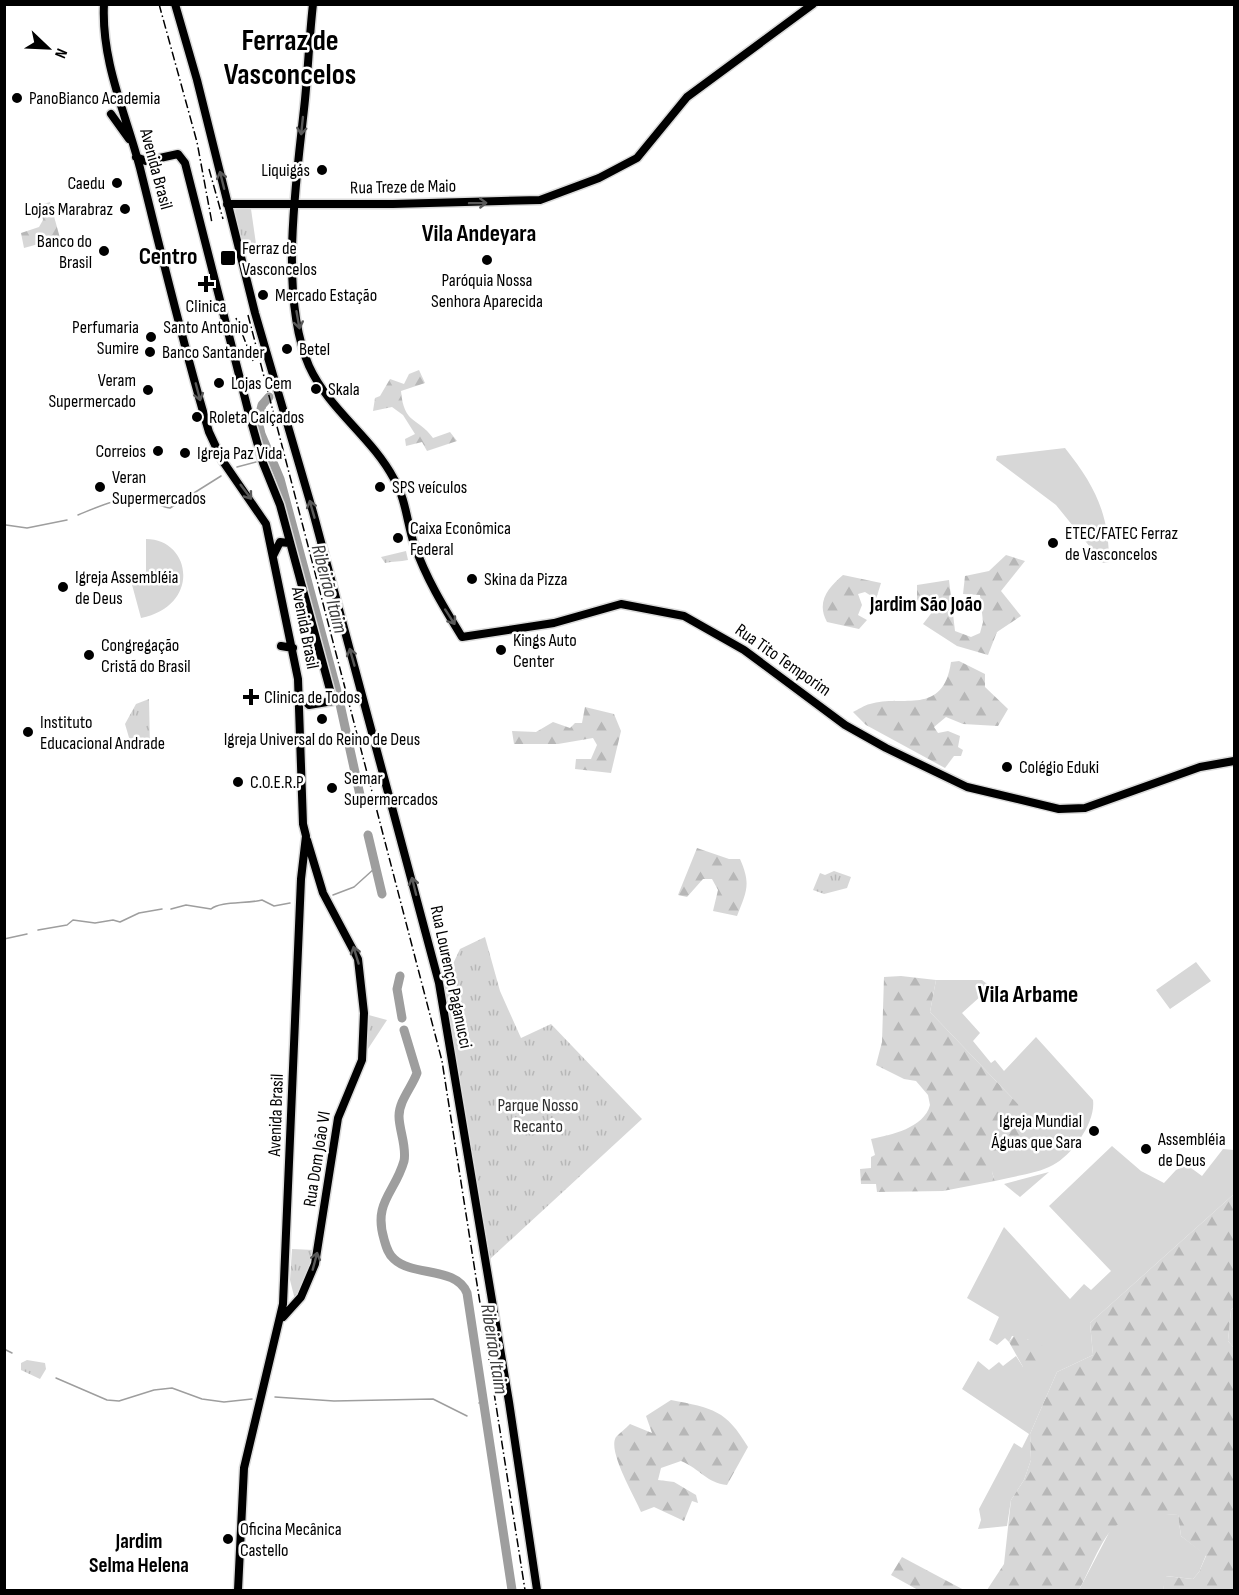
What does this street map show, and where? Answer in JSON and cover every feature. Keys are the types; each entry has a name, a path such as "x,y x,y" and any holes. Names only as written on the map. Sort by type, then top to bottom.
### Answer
{"main road":[{"name":"Rua Lourenço Paganucci","path":"175,4 197,80 255,313 328,566 439,983 509,1401 537,1590"},
{"path":"293,204 313,4"},
{"name":"Rua Treze de Maio","path":"228,204 530,202 576,187 637,158 687,97 813,4"},
{"name":"Avenida Brasil","path":"104,9 108,26 112,78 136,157 143,165 204,415 222,460 264,518 293,648 299,695 303,824 306,837 302,870 287,1305 281,1319 242,1481 238,1590"},
{"path":"111,114 132,145"},
{"path":"143,165 175,154 181,156 185,163 247,410 282,514 333,701 311,706 299,714"},
{"name":"Rua Tito Temporim","path":"293,204 296,312 310,368 331,401 370,445 396,481 420,561 437,597 462,637 554,623 614,605 665,610 684,616 744,650 856,732 967,787 1023,802 1074,810 1200,766 1234,761"},
{"path":"204,415 215,420"},
{"path":"264,518 274,520 282,514"},
{"path":"273,556 280,542 289,543"},
{"path":"281,646 293,648"},
{"path":"299,695 305,703 311,706"},
{"name":"Rua Dom João VI","path":"287,1305 301,1297 311,1276 325,1209 338,1118 362,1060 364,1013 356,952 323,893 306,837"},
{"path":"302,870 308,866 316,867"}],"green space":[{"path":"50,202 60,238 24,248 21,233 39,227 43,220 40,205"},
{"path":"236,207 251,209 257,251 246,253 234,215"},
{"path":"419,370 425,383 401,391 405,410 433,438 450,432 457,441 427,451 422,442 406,446 405,439 415,434 403,415 392,407 373,411 375,398 380,396 390,379 404,384 409,374"},
{"path":"1065,448 1085,475 1098,501 1106,529 1109,562 1103,563 1056,505 996,460 997,456"},
{"path":"146,539 161,542 173,550 180,561 183,574 181,587 174,600 161,611 141,618 131,581 146,576"},
{"path":"406,551 408,560 385,563 381,557"},
{"path":"1006,555 1025,561 1001,591 1021,616 997,632 988,655 957,646 923,624 933,611 935,597 917,601 917,585 949,580 955,631 971,637 980,633 983,622 980,595 963,594 965,576 989,571"},
{"path":"843,575 881,583 876,599 865,592 858,594 862,605 858,615 867,620 859,629 827,622 824,615 825,596"},
{"path":"959,661 985,674 985,687 1008,709 998,726 963,724 946,717 934,727 938,733 948,731 960,736 958,747 963,750 961,756 954,756 945,768 866,725 853,712 870,704 931,697 940,690 947,679 951,662"},
{"path":"149,699 150,749 136,747 130,741 125,724 136,704"},
{"path":"585,707 614,714 621,731 611,773 575,769 576,759 591,759 597,745 593,738 558,744 514,744 512,731 536,732 553,722 570,728 575,723 582,723"},
{"path":"697,848 729,859 740,859 747,881 737,916 713,911 718,890 712,879 703,879 687,897 678,895"},
{"path":"834,871 851,877 847,888 824,894 813,890 820,873 825,875"},
{"name":"Parque Nosso Recanto","path":"485,937 500,991 521,1038 551,1024 642,1119 490,1259 444,983 460,949"},
{"path":"1196,962 1211,981 1170,1009 1156,990"},
{"path":"901,976 936,980 930,1012 1018,1104 1027,1145 992,1172 995,1181 943,1191 877,1192 876,1184 861,1184 860,1169 871,1168 871,1157 875,1155 871,1139 897,1133 914,1125 927,1113 930,1105 928,1095 916,1081 904,1079 876,1065 882,1042 884,977"},
{"path":"936,980 982,980 991,987 962,1013 980,1033 973,1041 991,1063 995,1060 1004,1071 1036,1037 1093,1100 1093,1109 1087,1128 1068,1154 1053,1165 1040,1171 995,1181 992,1172 1018,1104 930,1012"},
{"path":"365,1014 387,1020 364,1055"},
{"path":"1112,1146 1141,1171 1164,1183 1176,1170 1187,1165 1202,1176 1223,1149 1234,1150 1234,1194 1090,1323 1093,1355 1057,1372 1030,1434 1031,1460 1024,1480 1011,1500 1007,1526 978,1529 981,1520 979,1509 1014,1443 1022,1448 1029,1434 962,1389 978,1361 989,1370 999,1362 1003,1366 1016,1356 1023,1367 1029,1340 1012,1336 1009,1342 1005,1338 997,1345 989,1340 999,1317 967,1298 1004,1227 1070,1299 1084,1284 1091,1290 1111,1271 1049,1206"},
{"path":"1049,1172 1020,1197 1004,1184"},
{"path":"1234,1194 1234,1307 1231,1310 1228,1341 1234,1348 1234,1590 1163,1590 1165,1576 1193,1579 1206,1556 1181,1536 1178,1515 1154,1514 1136,1517 1112,1529 1104,1540 1079,1590 987,1590 1004,1564 1011,1500 1024,1480 1031,1460 1030,1434 1057,1372 1093,1355 1090,1323"},
{"path":"292,1249 314,1250 311,1268 295,1300 290,1280"},
{"path":"1234,1307 1234,1348 1228,1341 1231,1310"},
{"path":"1018,1331 1028,1340 1033,1339 1042,1345 1043,1361 1035,1370 1023,1367 1009,1342"},
{"path":"27,1360 45,1363 46,1369 40,1379 21,1370 21,1363"},
{"path":"671,1400 717,1413 733,1425 748,1447 727,1485 714,1482 681,1461 661,1468 658,1480 674,1482 696,1495 698,1503 692,1501 684,1521 654,1507 641,1512 618,1463 614,1444 616,1437 630,1424 652,1433 646,1416"},
{"path":"1154,1513 1178,1515 1181,1536 1206,1555 1199,1572 1193,1579 1166,1576 1163,1590 1079,1590 1112,1527 1130,1516"},
{"path":"902,1557 964,1590 918,1590 891,1575"}],"waterway":[{"name":"Ribeirão Itaim","path":"269,397 262,405 258,421 261,434 280,479 338,695 360,795"},
{"path":"237,467 256,462"},
{"path":"78,515 110,502 135,498 170,508 221,476"},
{"path":"6,525 27,528 67,520"},
{"name":"Ribeirão Itaim","path":"368,835 382,894"},
{"path":"333,895 354,887 375,868"},
{"path":"171,909 186,905 211,909 215,906 262,900 274,906 290,903"},
{"path":"38,930 67,925 73,920 95,923 113,920 120,922 139,913 162,909"},
{"path":"4,939 27,934"},
{"name":"Ribeirão Itaim","path":"400,976 397,989 402,1018"},
{"name":"Ribeirão Itaim","path":"404,1030 417,1073 403,1099 400,1110 399,1121 404,1161 383,1206 381,1226 386,1247 394,1259 402,1265 454,1279 467,1293 512,1590"},
{"path":"4,1349 12,1353"},
{"path":"56,1378 107,1400 119,1401 154,1390 172,1388 202,1399 224,1402 252,1399"},
{"path":"275,1397 334,1401 433,1399 467,1416"},
{"name":"Ribeirão Itaim","path":"479,1403 482,1400"}],"railway":[{"path":"159,4 197,142 212,223"},
{"path":"209,169 223,219"},
{"path":"248,315 442,1061 525,1590"},
{"path":"236,318 253,361"}],"place":[{"name":"PanoBianco Academia","path":"17,98"},
{"name":"Liquigás","path":"322,170"},
{"name":"Caedu","path":"117,183"},
{"name":"Lojas Marabraz","path":"125,209"},
{"name":"Banco do Brasil","path":"104,251"},
{"name":"Ferraz de Vasconcelos","path":"228,258"},
{"name":"Paróquia Nossa Senhora Aparecida","path":"487,260"},
{"name":"Clinica Santo Antonio","path":"206,284"},
{"name":"Mercado Estação","path":"263,295"},
{"name":"Perfumaria Sumire","path":"151,337"},
{"name":"Betel","path":"287,349"},
{"name":"Banco Santander","path":"150,352"},
{"name":"Lojas Cem","path":"219,383"},
{"name":"Skala","path":"316,389"},
{"name":"Veram Supermercado","path":"148,390"},
{"name":"Roleta Calçados","path":"197,417"},
{"name":"Correios","path":"158,451"},
{"name":"Igreja Paz Vida","path":"185,453"},
{"name":"Veran Supermercados","path":"100,487"},
{"name":"SPS veículos","path":"380,487"},
{"name":"Caixa Econômica Federal","path":"398,538"},
{"name":"ETEC/FATEC Ferraz de Vasconcelos","path":"1053,543"},
{"name":"Skina da Pizza","path":"472,579"},
{"name":"Igreja Assembléia de Deus","path":"63,587"},
{"name":"Kings Auto Center","path":"501,650"},
{"name":"Congregação Cristã do Brasil","path":"89,655"},
{"name":"Clinica de Todos","path":"251,697"},
{"name":"Igreja Universal do Reino de Deus","path":"322,719"},
{"name":"Instituto Educacional Andrade","path":"28,732"},
{"name":"Colégio Eduki","path":"1007,767"},
{"name":"C.O.E.R.P","path":"238,782"},
{"name":"Semar Supermercados","path":"332,788"},
{"name":"Igreja Mundial Águas que Sara","path":"1094,1131"},
{"name":"Assembléia de Deus","path":"1146,1149"},
{"name":"Oficina Mecânica Castello","path":"228,1539"}],"district":[{"name":"Ferraz de Vasconcelos","path":"290,58"},
{"name":"Vila Andeyara","path":"479,233"},
{"name":"Centro","path":"168,256"},
{"name":"Jardim São João","path":"926,604"},
{"name":"Vila Arbame","path":"1028,994"},
{"name":"Jardim Selma Helena","path":"139,1553"}]}
